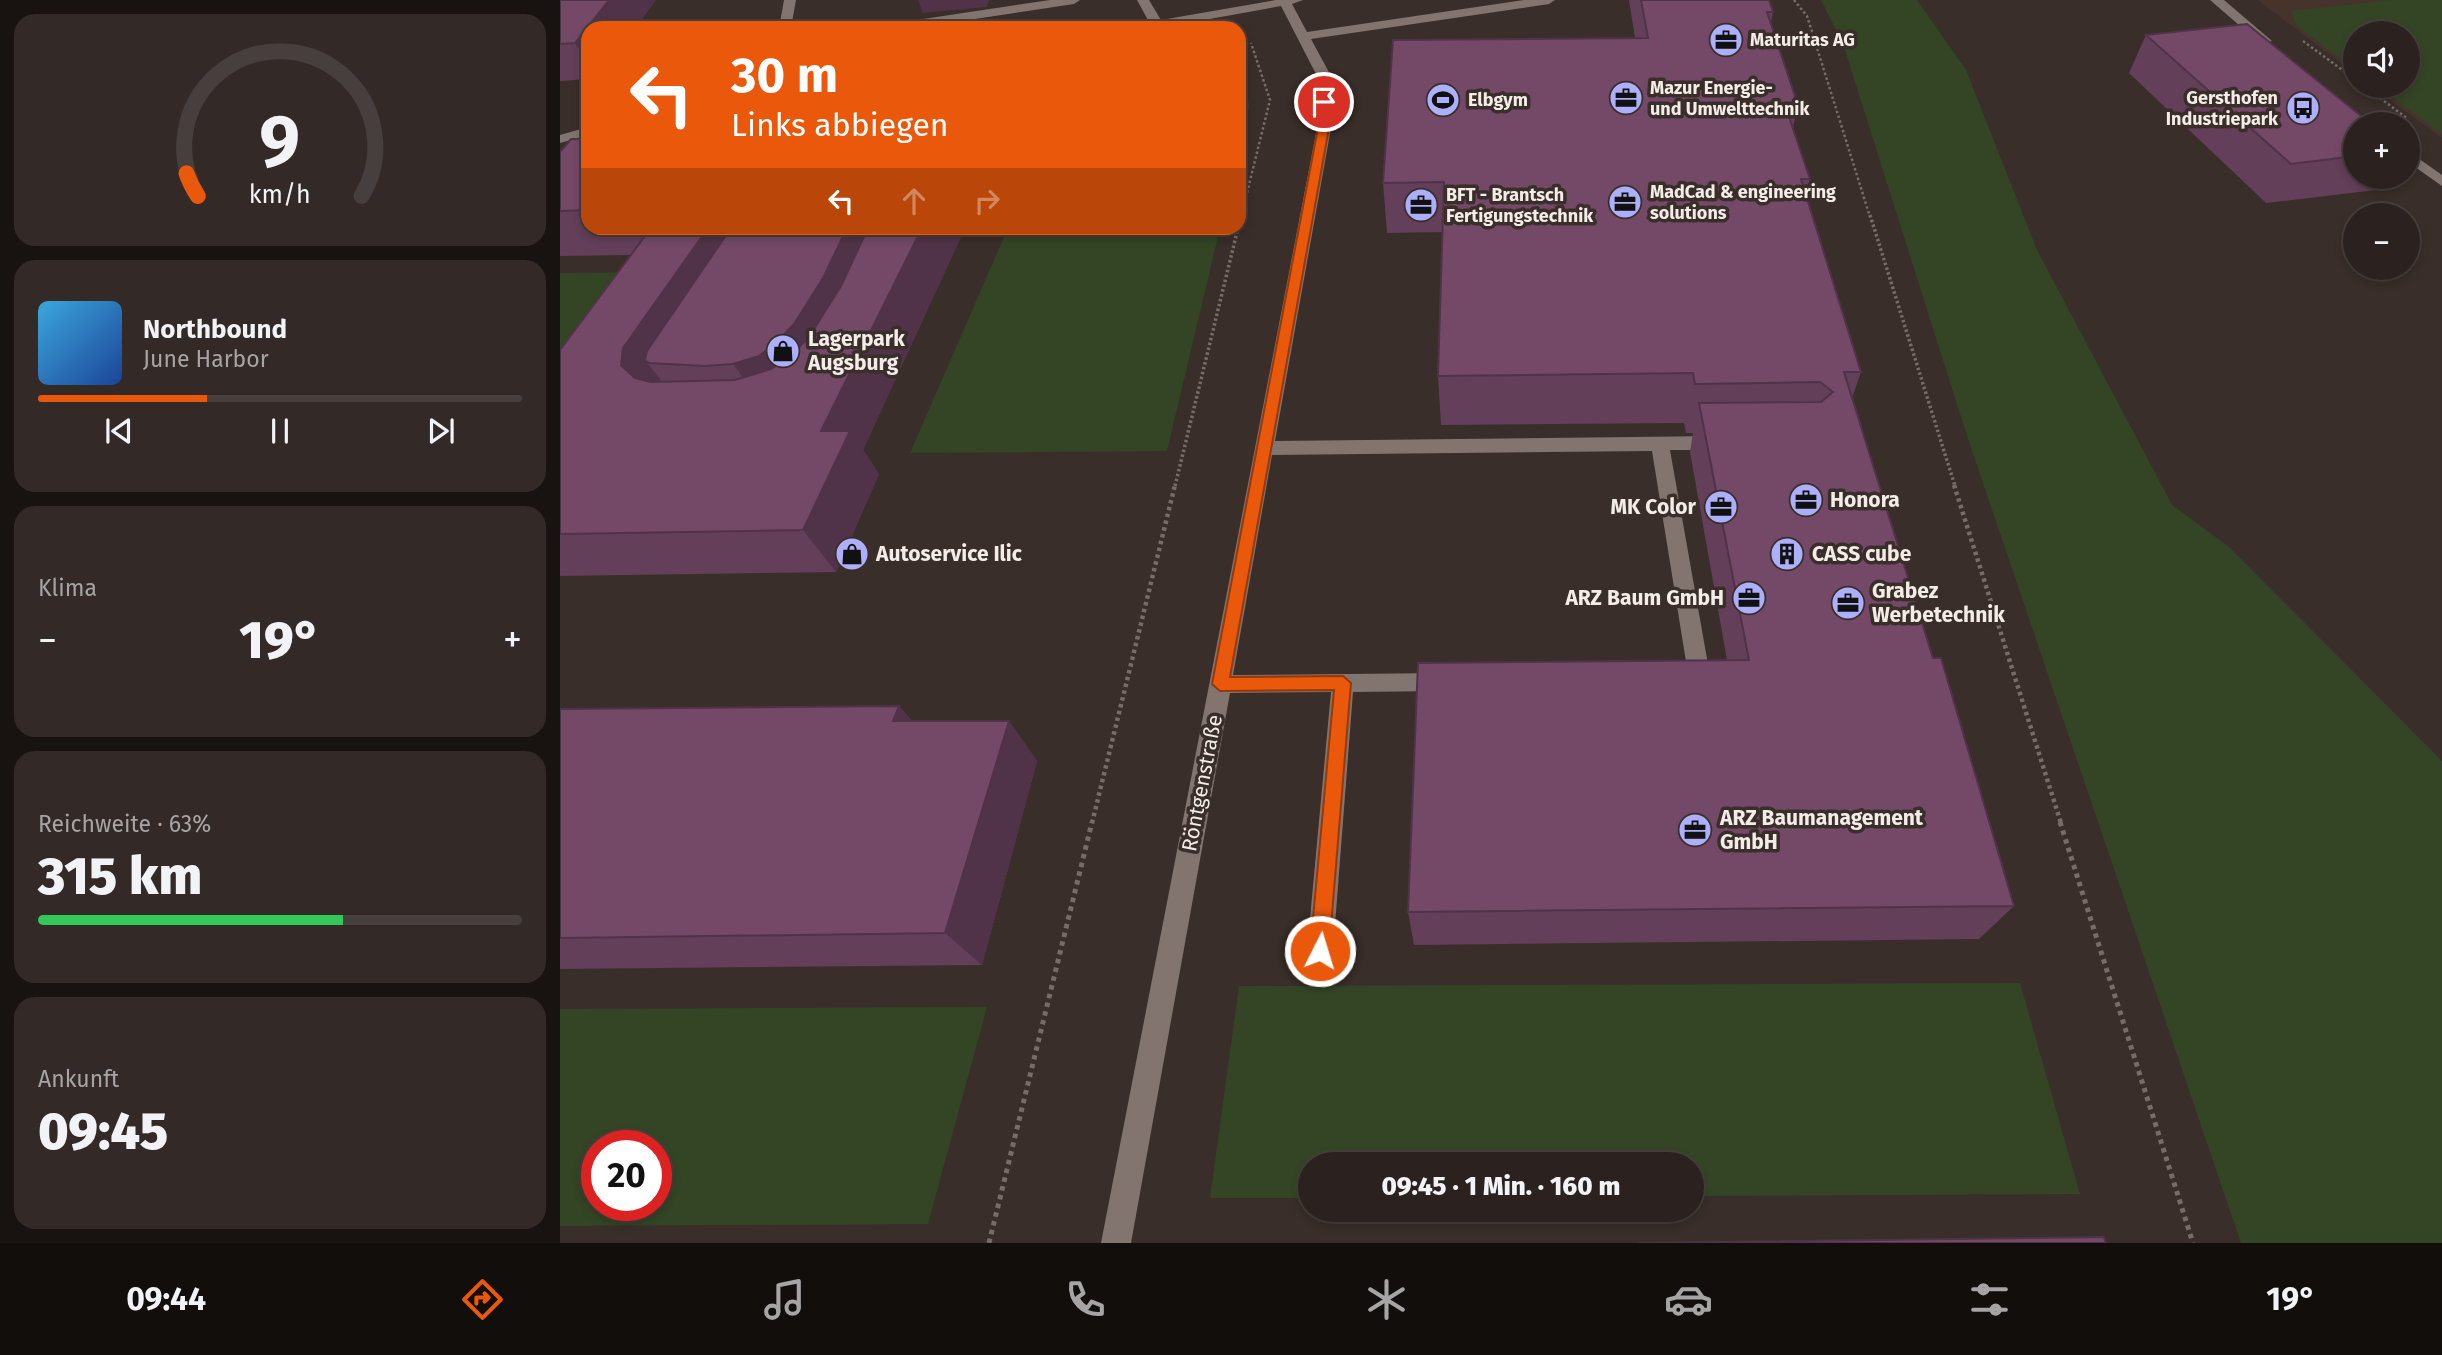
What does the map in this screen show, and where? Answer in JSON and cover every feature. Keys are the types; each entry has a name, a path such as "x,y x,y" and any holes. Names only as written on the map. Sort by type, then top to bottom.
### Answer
{"street":[{"path":"786,21 790,0"},
{"path":"936,21 1074,0"},
{"path":"1143,0 1155,21"},
{"path":"1303,36 1549,0"},
{"path":"2216,0 2282,54"},
{"path":"1179,21 1288,1"},
{"name":"Röntgenstraße","path":"1116,1243 1324,128 1324,76 1288,1"},
{"path":"560,139 581,133"},
{"path":"2420,165 2442,182"},
{"path":"1264,448 1739,442"},
{"path":"1660,443 1700,681 1672,681"},
{"path":"1220,684 1466,682"},
{"path":"1320,951 1343,683"}],"path":[{"path":"1794,0 1807,16 2193,1243"},
{"path":"1240,10 1244,21"},
{"path":"1246,28 1270,100 1246,198"},
{"path":"2380,98 2399,112"},
{"path":"989,1243 1237,235"}],"shaded area":[{"path":"2258,0 2442,0 2442,138 2420,122 2420,112 2406,112 2387,98 2420,98 2420,21 2343,21 2343,65"}],"green space":[{"path":"1821,0 1917,0 1966,70 2037,250 2172,505 2228,546 2442,761 2442,1243 2241,1243 1968,439 1843,44"},
{"path":"2393,0 2442,0 2442,134 2420,118 2420,112 2412,112 2393,98 2420,98 2420,21 2343,21 2343,61 2297,26 2291,11"},
{"path":"1246,86 1249,107 1246,120"},
{"path":"1005,235 1218,235 1167,451 910,453"},
{"path":"670,272 560,422 560,273"},
{"path":"2020,983 2080,1194 1704,1196 1704,1152 1298,1152 1298,1198 1210,1198 1239,986"},
{"path":"987,1007 928,1224 560,1226 560,1009"}],"building":[{"path":"560,0 609,0 592,21 581,21 581,35 575,43 560,44"},
{"path":"1641,0 1769,0 1773,12 1767,12 1798,105 1785,105 1810,179 1801,179 1861,372 1844,372 1933,658 1941,658 2014,906 1408,912 1418,663 1749,660 1699,403 1821,402 1833,392 1820,382 1695,384 1693,373 1438,376 1444,182 1383,183 1393,40 1648,38"},
{"path":"2247,24 2356,112 2343,112 2343,158 2291,164 2146,35"},
{"path":"571,139 581,139 581,210 560,211 560,152"},
{"path":"646,235 703,235 623,348 621,365 635,378 651,382 735,380 771,369 790,357 809,337 841,286 865,235 919,235 821,431 850,431 803,530 560,534 560,350"},
{"path":"726,235 844,235 823,278 794,324 759,356 733,364 705,366 649,363 645,360 647,351"},
{"path":"899,706 893,721 1009,721 945,933 560,938 560,709"},
{"path":"2104,1237 2106,1243 1639,1243"}],"place":[{"name":"Maturitas AG","path":"1726,40"},
{"name":"Mazur Energie- und Umwelttechnik","path":"1626,98"},
{"name":"Elbgym","path":"1443,100"},
{"name":"Gersthofen Industriepark","path":"2303,108"},
{"name":"MadCad & engineering solutions","path":"1625,202"},
{"name":"BFT - Brantsch Fertigungstechnik","path":"1421,205"},
{"name":"Lagerpark Augsburg","path":"783,351"},
{"name":"Honora","path":"1806,500"},
{"name":"MK Color","path":"1721,507"},
{"name":"Autoservice Ilic","path":"852,554"},
{"name":"CASS cube","path":"1787,554"},
{"name":"ARZ Baum GmbH","path":"1749,598"},
{"name":"Grabez Werbetechnik","path":"1848,603"},
{"name":"ARZ Baumanagement GmbH","path":"1695,830"}],"route":[{"path":"1320,951 1343,683 1220,684 1324,128 1324,102"}]}
